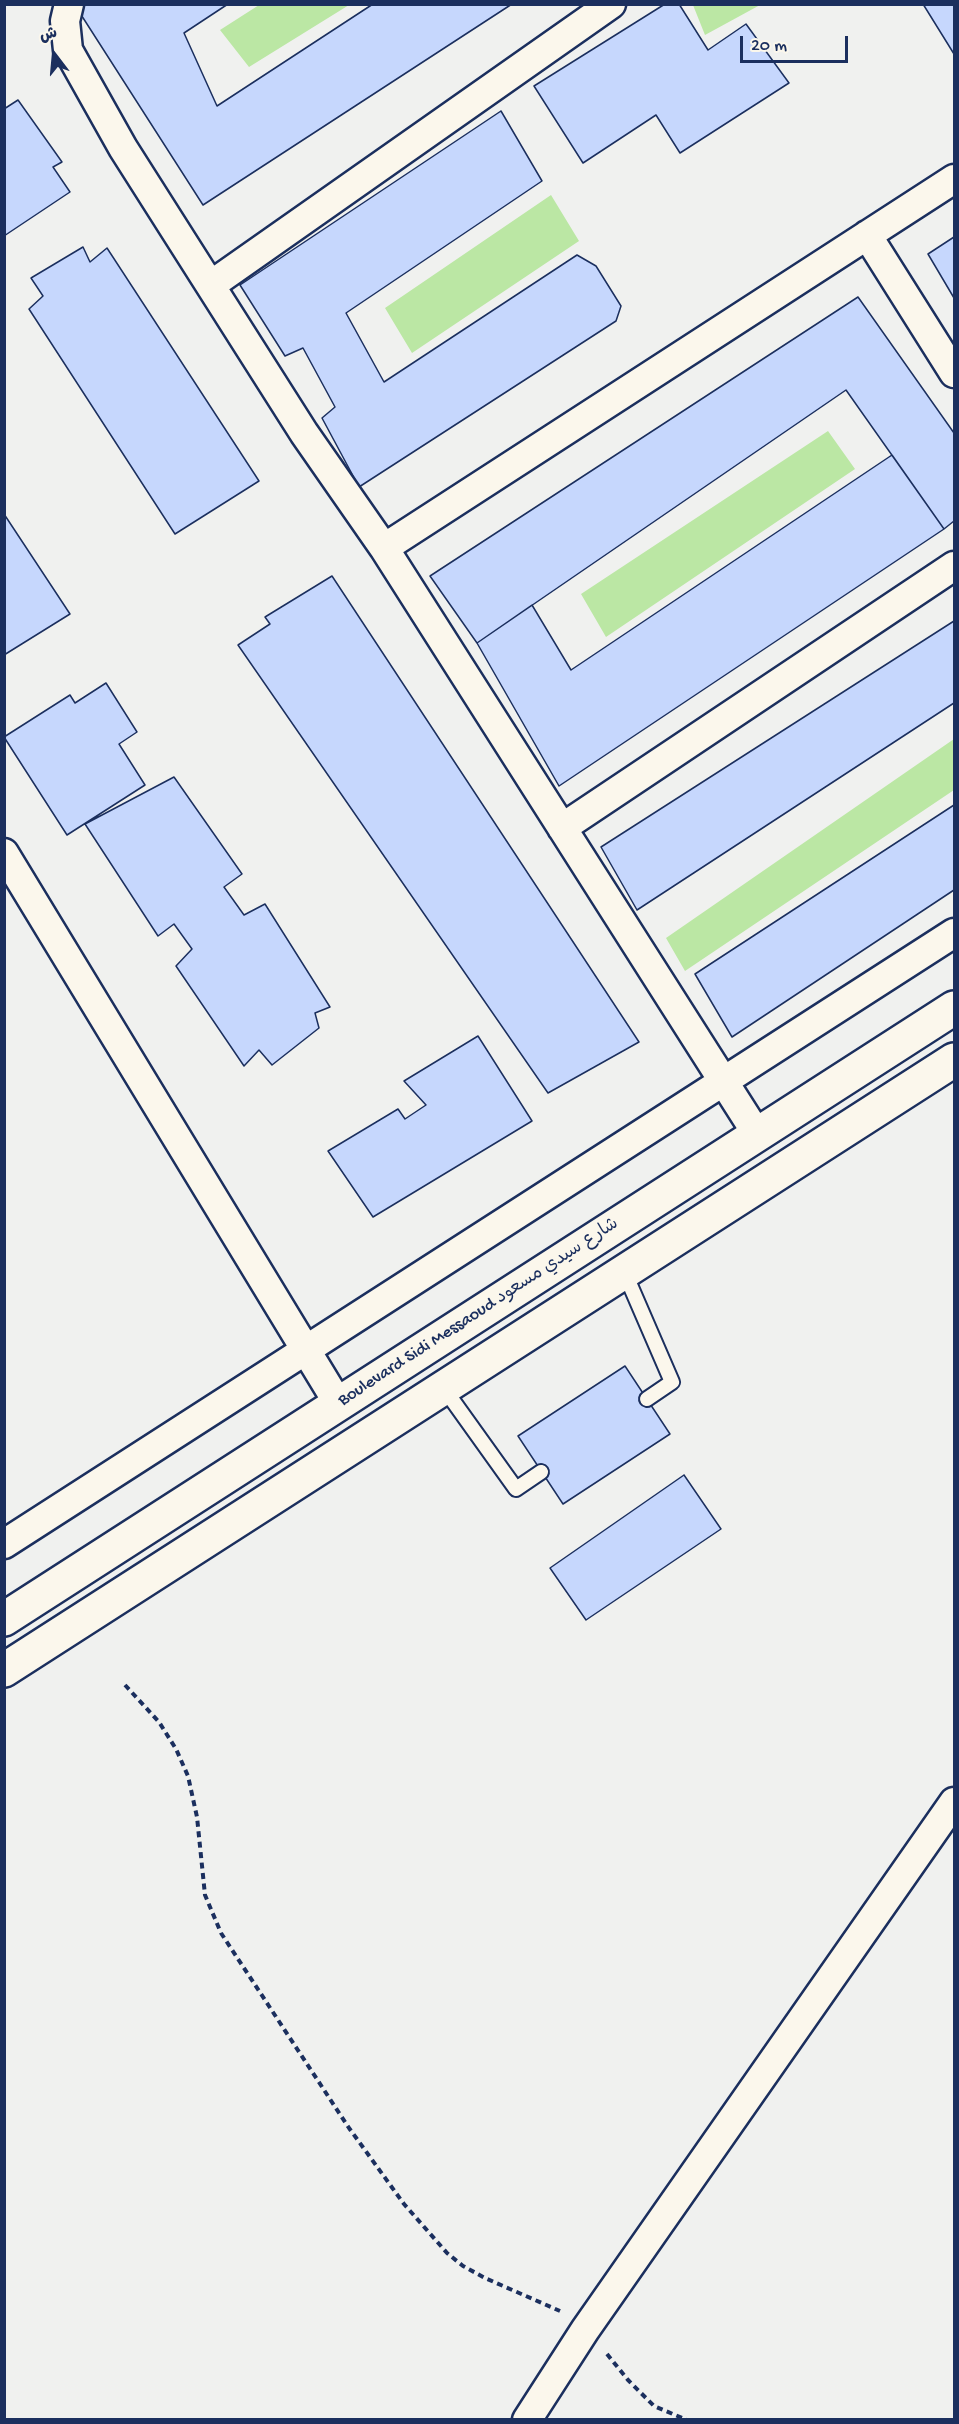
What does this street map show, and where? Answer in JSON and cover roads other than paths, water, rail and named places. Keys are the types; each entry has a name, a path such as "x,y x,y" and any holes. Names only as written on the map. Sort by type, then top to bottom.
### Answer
{"street":[{"path":"69,4 65,21 68,50 123,148 304,432 384,548 757,1134"},
{"path":"212,285 611,4"},
{"path":"384,548 954,179"},
{"path":"867,235 954,373"},
{"path":"562,828 954,566"},
{"path":"4,853 338,1403"},
{"path":"4,1544 954,933"},
{"name":"Boulevard Sidi Messaoud شارع سيدي مسعود","path":"4,1619 954,1008"},
{"path":"4,1670 954,1060"},
{"path":"527,2420 585,2330 954,1802"}],"lane":[{"path":"624,1271 672,1382 647,1399"},
{"path":"443,1388 516,1489 541,1472"}]}
